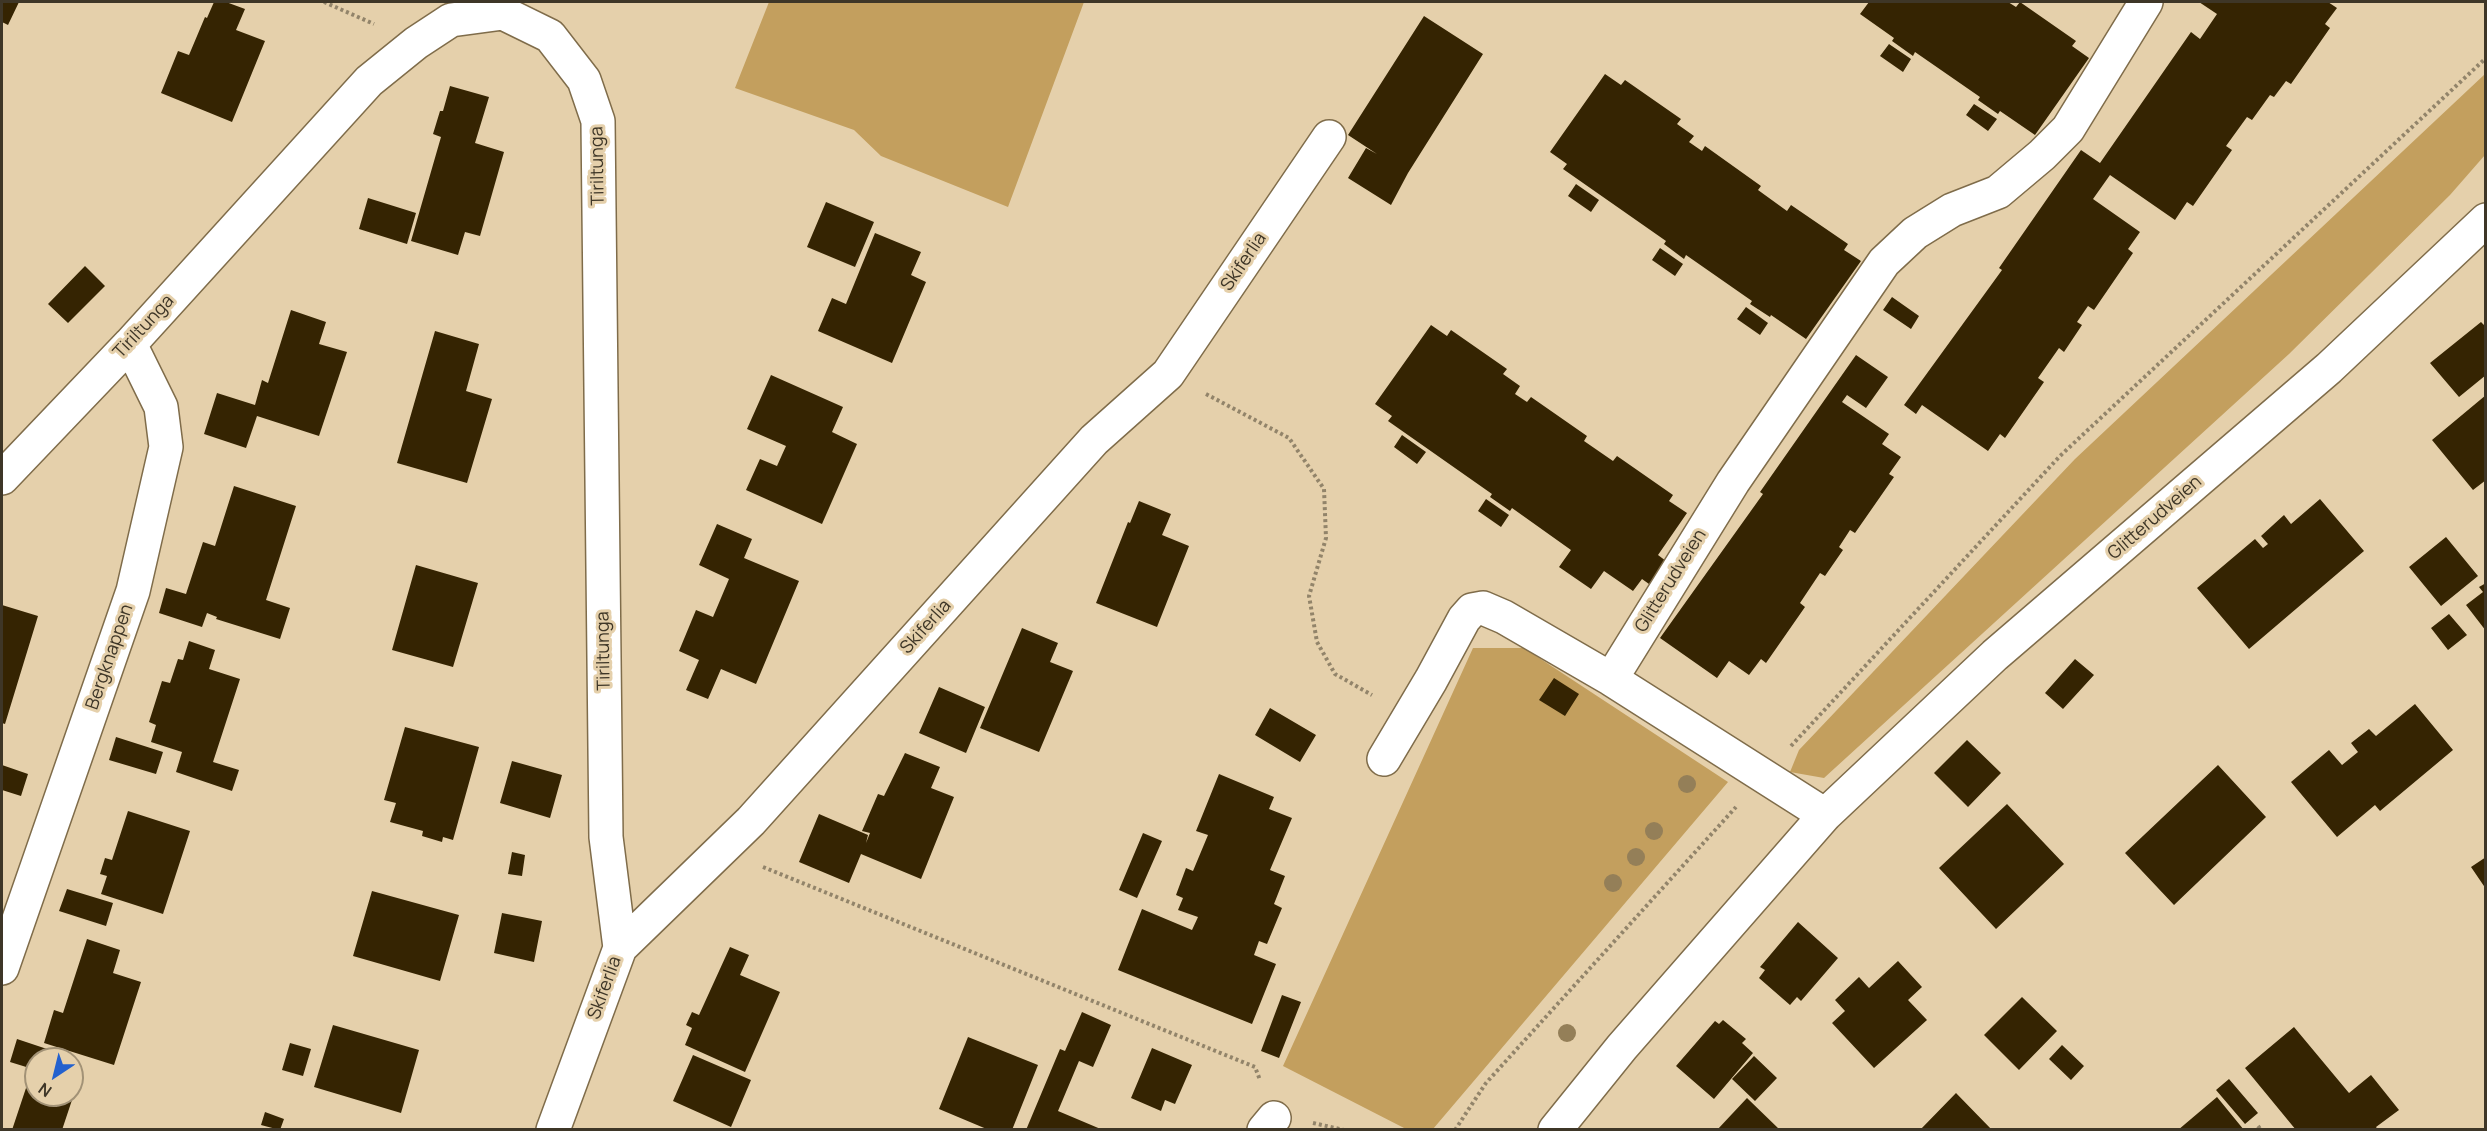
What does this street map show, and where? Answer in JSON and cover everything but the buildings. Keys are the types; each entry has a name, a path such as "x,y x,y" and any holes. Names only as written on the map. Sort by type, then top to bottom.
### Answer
{"street":[{"name":"Glitterudveien","path":"1611,679 1733,482 1884,262 1915,233 1952,210 1998,192 2062,136 2146,2"},
{"name":"Tiriltunga","path":"2,478 130,344 369,81 416,43 451,20 503,13 550,36 584,80 598,121 606,837 620,948"},
{"name":"Skiferlia","path":"553,1130 620,948 722,851 1094,440 1168,374 1329,137"},
{"name":"Glitterudveien","path":"1555,1130 1622,1047 1825,815 1995,655 2329,368 2486,220"},
{"name":"Bergknappen","path":"2,968 133,591 166,447 161,407 130,344"},
{"path":"1384,759 1464,619 1472,610 1483,608 1504,617 1611,679 1825,815"}],"path":[{"path":"1455,1130 1486,1083 1764,776 2060,456 2486,58"},
{"path":"1168,374 1289,438 1324,489 1326,538 1309,596 1317,642 1335,674 1372,695 1431,680"},
{"path":"722,851 1255,1066 1269,1124"}],"shaded area":[{"path":"769,2 1084,2 1008,207 881,156 854,130 735,88"},
{"path":"2485,74 2485,155 2450,195 2289,354 1824,778 1790,772 1799,750 2075,459"},
{"path":"1473,648 1524,648 1728,782 1433,1129 1406,1129 1283,1066"}]}
